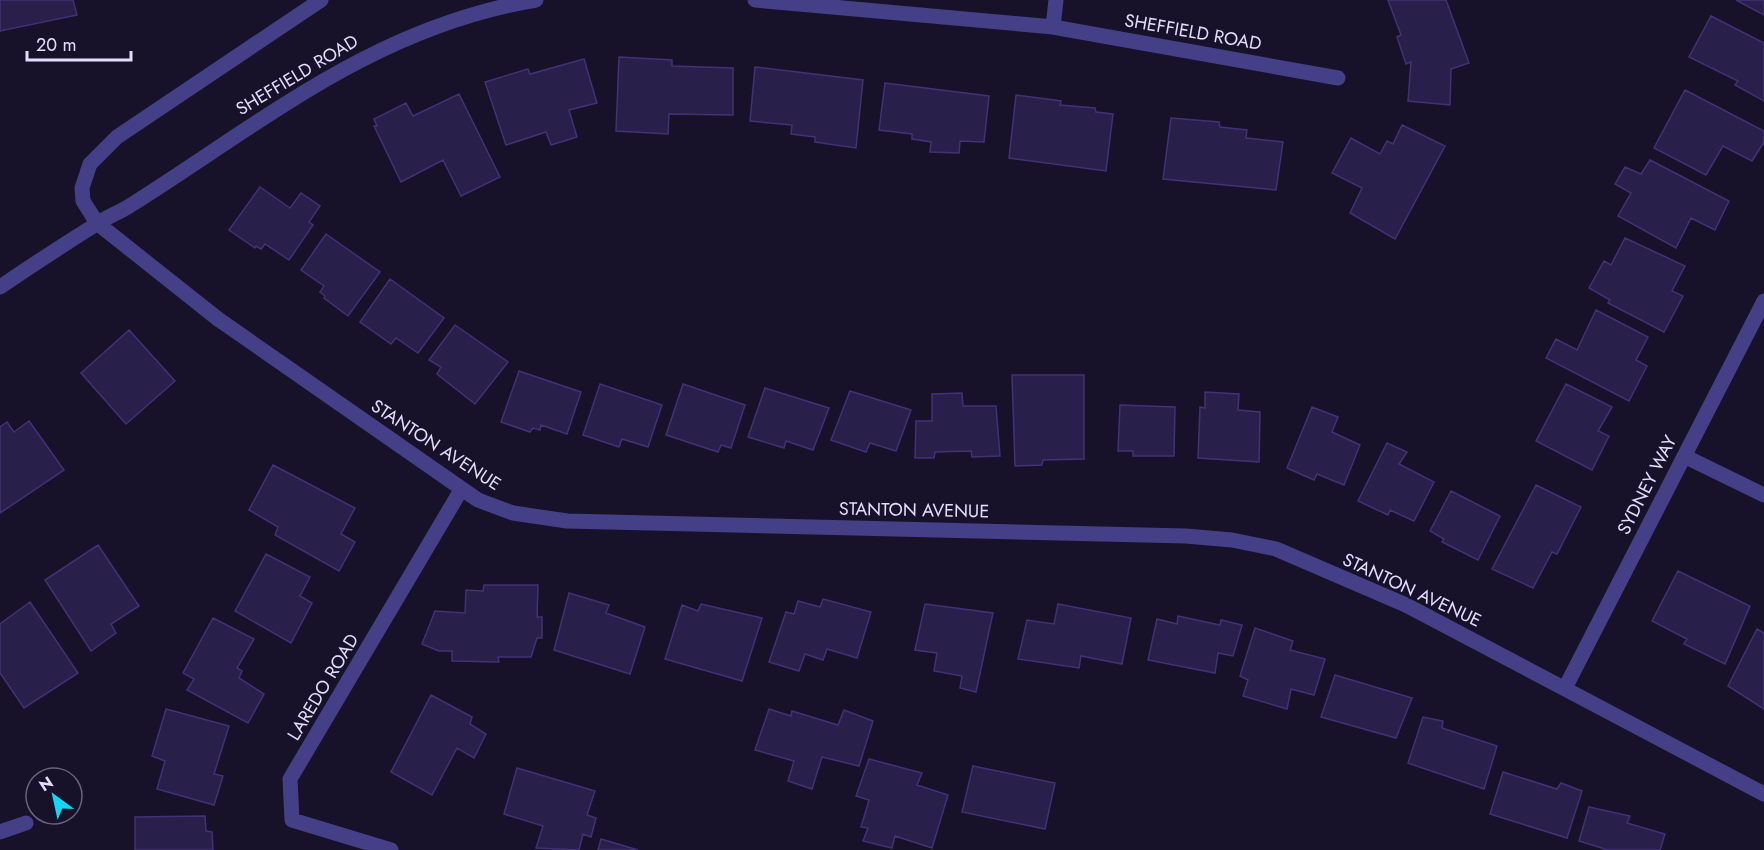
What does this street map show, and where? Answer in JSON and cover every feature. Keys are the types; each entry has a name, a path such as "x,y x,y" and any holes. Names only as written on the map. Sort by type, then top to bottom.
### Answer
{"street":[{"path":"97,223 83,201 82,189 90,164 101,151 117,137 321,0"},
{"name":"SHEFFIELD ROAD","path":"0,287 97,223 129,206 261,118 359,59 440,25 508,2 536,0"},
{"name":"SHEFFIELD ROAD","path":"755,0 1053,27 1338,78"},
{"path":"1053,27 1056,0"},
{"name":"STANTON AVENUE","path":"97,223 218,318 461,490 498,509 540,519 567,521 1186,537 1254,544 1299,558 1334,576 1406,605 1764,794"},
{"name":"SYDNEY WAY","path":"1565,688 1764,301"},
{"path":"1684,456 1764,495"},
{"name":"LAREDO ROAD","path":"391,850 292,820 290,779 461,490"},
{"path":"0,832 24,824"}],"building":[{"path":"0,0 73,0 77,15 0,31"},
{"path":"1388,0 1446,0 1469,63 1451,69 1450,105 1408,101 1411,62 1406,64 1397,37 1401,35"},
{"path":"1736,0 1764,0 1764,15"},
{"path":"1711,16 1764,43 1764,101 1735,85 1738,81 1689,57"},
{"path":"619,57 672,60 672,66 733,68 733,115 669,114 668,134 616,131"},
{"path":"584,59 597,103 569,110 577,137 551,145 546,132 506,145 485,82 528,69 530,74"},
{"path":"755,67 863,80 856,148 815,142 815,137 791,134 792,125 750,121"},
{"path":"885,83 989,96 984,142 960,141 959,153 930,152 931,142 912,139 912,134 879,130"},
{"path":"1685,90 1764,131 1764,142 1752,161 1723,146 1706,175 1654,148"},
{"path":"459,94 500,177 461,196 443,160 401,182 374,126 377,126 374,119 406,103 413,116"},
{"path":"1016,95 1061,101 1060,105 1095,108 1096,112 1113,114 1106,171 1009,158"},
{"path":"1171,118 1219,122 1220,127 1247,130 1246,138 1283,142 1276,190 1163,179"},
{"path":"1402,125 1445,146 1395,239 1350,213 1362,188 1332,173 1351,138 1380,154 1387,141 1393,144"},
{"path":"1650,160 1729,201 1715,230 1691,218 1676,248 1618,216 1631,193 1615,184 1625,167 1641,174"},
{"path":"260,187 290,208 301,193 320,206 309,222 313,225 289,260 265,244 261,249 256,246 255,248 229,230"},
{"path":"326,234 380,272 348,316 324,298 325,296 320,292 324,286 301,270"},
{"path":"1625,238 1685,266 1672,291 1683,296 1664,332 1608,303 1610,300 1589,288 1604,261 1611,265"},
{"path":"390,279 444,318 418,353 396,338 391,344 360,322"},
{"path":"1596,310 1648,337 1636,360 1647,366 1629,401 1546,358 1556,339 1577,350"},
{"path":"455,325 508,362 475,404 437,374 441,367 429,360"},
{"path":"129,330 175,381 126,424 81,373"},
{"path":"519,371 581,392 567,434 541,425 540,430 533,428 530,432 501,422"},
{"path":"1012,375 1084,375 1084,459 1043,460 1042,465 1015,466"},
{"path":"600,384 662,405 648,447 622,439 619,447 583,435"},
{"path":"683,384 745,405 731,448 721,445 718,452 666,435"},
{"path":"1566,384 1612,407 1598,431 1609,436 1592,470 1536,441"},
{"path":"765,388 829,408 813,450 786,441 784,448 748,437"},
{"path":"850,391 911,410 896,451 870,443 866,452 831,440"},
{"path":"1205,392 1239,394 1238,410 1260,412 1259,462 1198,458 1200,407 1205,408"},
{"path":"962,393 963,406 996,406 1000,456 972,457 971,451 935,452 934,458 915,458 916,421 932,421 932,394"},
{"path":"1120,405 1175,407 1174,456 1133,456 1133,451 1118,451"},
{"path":"1312,407 1338,417 1332,432 1360,445 1344,485 1317,474 1314,480 1287,468"},
{"path":"29,421 64,470 0,513 0,427 7,422 14,432"},
{"path":"1387,443 1407,452 1399,464 1434,482 1414,521 1390,510 1388,515 1358,501"},
{"path":"273,465 355,508 341,534 355,542 339,571 275,535 278,527 249,510"},
{"path":"1536,485 1581,507 1557,554 1552,552 1533,588 1492,569"},
{"path":"1451,491 1500,516 1478,560 1442,542 1444,539 1430,531"},
{"path":"98,545 139,606 111,624 116,633 91,651 45,580"},
{"path":"266,554 310,577 300,596 312,603 291,643 235,611"},
{"path":"1678,571 1750,606 1725,664 1684,644 1687,639 1652,621"},
{"path":"484,585 538,585 537,617 542,617 542,638 537,638 531,657 498,657 499,662 452,661 452,651 439,651 422,644 435,611 465,613 466,590 483,591"},
{"path":"569,593 609,605 606,613 645,627 630,674 554,650"},
{"path":"823,599 871,612 857,658 827,649 823,660 805,654 799,671 769,662 786,612 794,614 798,601 820,607"},
{"path":"30,602 78,673 24,708 0,673 0,624"},
{"path":"701,604 762,618 742,681 665,659 682,605 698,611"},
{"path":"925,604 993,613 976,692 960,688 962,676 934,671 937,653 915,650"},
{"path":"1058,604 1131,618 1122,664 1081,656 1079,668 1018,659 1027,620 1054,624"},
{"path":"1178,616 1220,625 1221,620 1242,625 1233,656 1218,653 1215,673 1148,660 1157,619 1177,624"},
{"path":"213,618 254,639 237,668 242,671 239,678 264,694 248,723 187,690 194,679 183,673"},
{"path":"1255,628 1293,641 1290,650 1325,659 1314,695 1291,689 1287,709 1243,696 1248,680 1240,676"},
{"path":"1757,629 1764,633 1764,709 1728,686"},
{"path":"1335,675 1412,698 1396,738 1321,717"},
{"path":"431,695 472,717 470,724 486,734 474,758 457,748 432,795 391,772"},
{"path":"166,709 229,726 214,774 223,776 214,805 157,789 165,761 152,756"},
{"path":"769,709 791,716 792,711 838,725 844,710 873,721 859,766 822,757 812,789 788,781 794,761 755,750"},
{"path":"1423,717 1443,721 1442,728 1497,746 1484,789 1408,763"},
{"path":"869,759 922,773 917,785 948,795 932,848 895,836 892,848 863,841 868,828 861,827 869,800 856,796"},
{"path":"973,766 1055,783 1045,829 962,812"},
{"path":"517,768 595,791 587,815 596,818 591,837 583,834 579,850 536,848 543,826 504,814"},
{"path":"1503,772 1557,789 1561,783 1582,791 1567,838 1490,814"},
{"path":"1589,807 1630,816 1627,823 1665,834 1660,850 1608,850 1579,841"},
{"path":"205,816 206,831 212,832 213,850 135,850 135,817"},
{"path":"601,839 638,850 598,850"}]}
